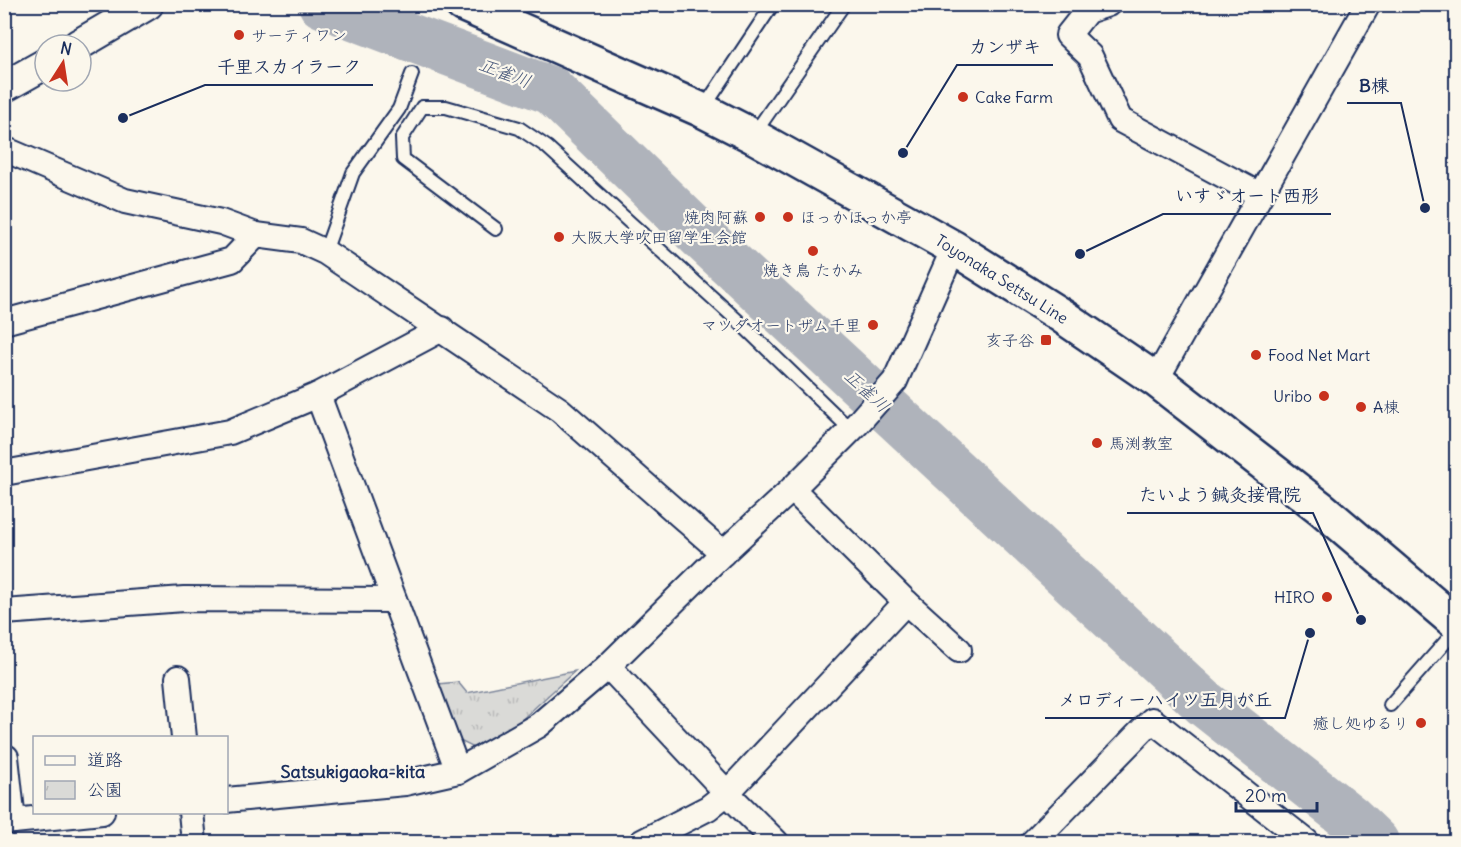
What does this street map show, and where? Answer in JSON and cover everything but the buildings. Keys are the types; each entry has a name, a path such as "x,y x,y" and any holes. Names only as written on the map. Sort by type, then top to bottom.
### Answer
{"main road":[{"name":"Toyonaka Settsu Line","path":"462,4 702,110 954,248 1062,316 1156,380 1322,509 1456,623"}],"street":[{"path":"93,36 148,4"},
{"path":"1108,4 1087,12 1068,35 1090,56 1120,120 1260,195"},
{"path":"1156,380 1368,4"},
{"path":"4,87 33,71"},
{"path":"4,148 125,201 221,222 256,235 302,240 325,252 560,410 723,553"},
{"path":"4,321 232,260 256,235"},
{"path":"228,800 405,783 458,771 539,725 608,666 792,489 854,427 895,381 954,248"},
{"path":"4,473 230,432 318,395 442,329"},
{"path":"318,395 458,771"},
{"path":"792,489 906,602 959,650"},
{"path":"4,612 184,599 394,600"},
{"path":"642,843 708,808 727,793 906,602"},
{"path":"608,666 776,843"},
{"path":"178,678 184,736"},
{"path":"1033,843 1152,720 1296,839"},
{"path":"6,757 9,822 92,814"},
{"path":"191,814 194,843"}],"lane":[{"path":"702,110 773,4"},
{"path":"753,136 844,4"},
{"path":"325,252 353,173 399,109 412,74"},
{"path":"496,230 404,159 402,138 422,107 446,107 519,128 547,147 854,427"},
{"path":"1390,705 1456,630"}],"green space":[{"path":"575,671 517,724 474,748 460,741 438,684 458,682 467,693"}],"waterway":[{"name":"正雀川","path":"322,4 552,91 703,238 1204,703 1350,818 1375,842"}],"place":[{"name":"サーティワン","path":"239,35"},
{"name":"Cake Farm","path":"963,97"},
{"name":"千里スカイラーク","path":"123,118"},
{"name":"カンザキ","path":"903,153"},
{"name":"B棟","path":"1425,208"},
{"name":"焼肉阿蘇","path":"760,217"},
{"name":"ほっかほっか亭","path":"788,217"},
{"name":"大阪大学吹田留学生会館","path":"559,237"},
{"name":"焼き鳥 たかみ","path":"813,251"},
{"name":"いすゞオート西形","path":"1080,254"},
{"name":"マツダオートザム千里","path":"873,325"},
{"name":"亥子谷","path":"1046,340"},
{"name":"Food Net Mart","path":"1256,355"},
{"name":"Uribo","path":"1324,396"},
{"name":"A棟","path":"1361,407"},
{"name":"馬渕教室","path":"1097,443"},
{"name":"HIRO","path":"1327,597"},
{"name":"たいよう鍼灸接骨院","path":"1361,620"},
{"name":"メロディーハイツ五月が丘","path":"1310,633"},
{"name":"癒し処ゆるり","path":"1421,723"}],"district":[{"name":"Satsukigaoka-kita","path":"353,772"}]}
